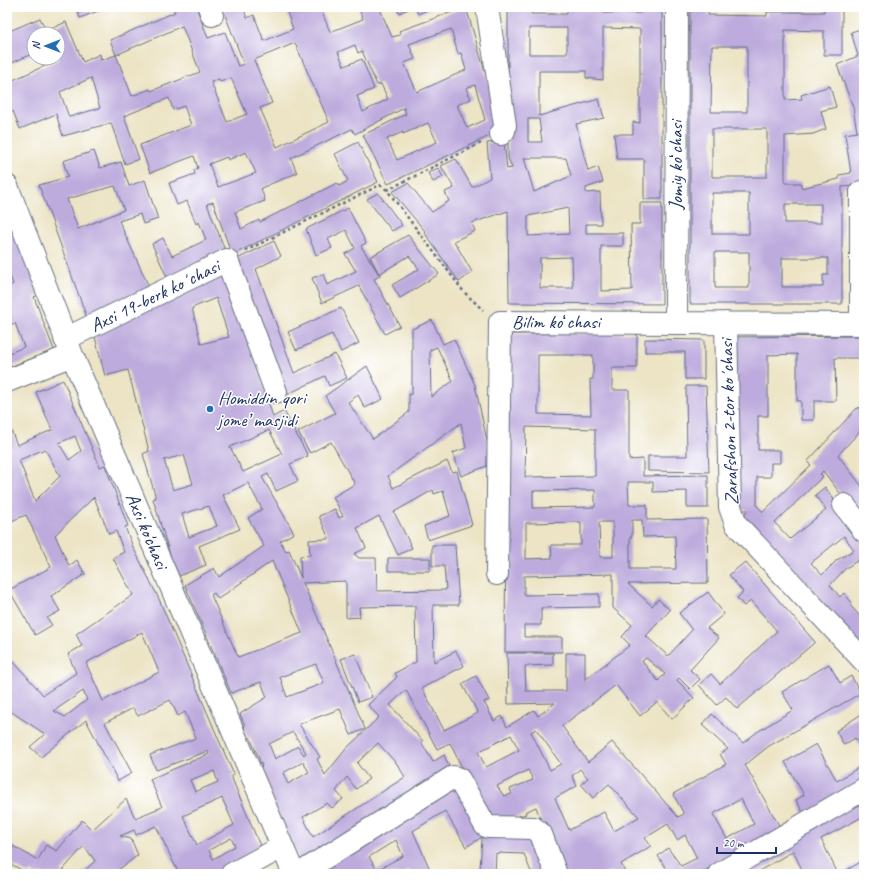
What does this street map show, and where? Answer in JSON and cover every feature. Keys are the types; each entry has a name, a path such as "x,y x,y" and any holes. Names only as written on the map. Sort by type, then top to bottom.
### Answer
{"street":[{"path":"486,7 505,125 504,131 501,134"},
{"name":"Jomiy koʻchasi","path":"676,323 677,7"},
{"name":"Axsi ko'chasi","path":"7,186 68,347 294,874"},
{"path":"861,192 862,324"},
{"name":"Аxsi 19-berk koʼchasi","path":"7,381 226,260 276,392"},
{"name":"Bilim koʻchasi","path":"497,574 500,322 862,324"},
{"name":"Zarafshon 2-tor koʼchasi","path":"726,323 730,508 736,524 864,661"},
{"path":"844,505 864,531"},
{"path":"299,874 453,777 460,779 488,827 534,828 538,830 542,834 556,874"},
{"path":"719,874 864,789"},
{"path":"232,874 282,847"}],"path":[{"path":"387,190 428,168 501,134"},
{"path":"226,260 377,186 383,186 476,306 500,322"}],"building":[{"path":"76,7 108,7 80,18"},
{"path":"172,7 196,7 208,38 225,32 238,66 244,64 222,7 243,7 247,18 254,15 264,41 293,29 285,7 305,7 306,9 320,7 330,32 363,19 358,7 379,7 392,37 400,35 399,31 466,7 502,130 388,184 363,135 406,114 404,108 355,134 352,129 291,158 297,173 261,188 265,201 235,212 241,229 259,220 260,222 337,183 339,186 348,181 335,154 358,142 378,182 232,255 213,202 207,204 225,250 167,277 152,244 163,238 172,256 206,240 199,222 196,224 187,201 177,205 169,183 195,174 194,170 198,168 194,156 150,173 140,145 191,125 184,106 173,110 169,98 124,116 139,159 125,164 111,123 63,136 56,114 20,129 13,111 8,114 7,112 7,67 13,80 44,66 66,66 66,26 57,26 66,22 83,62 100,54 101,60 116,55 110,40 175,12","holes":["182,26 200,72 151,91 150,89 132,96 116,55","451,29 458,54 461,53 466,70 417,92 404,63 415,59 409,44","295,43 329,122 277,147 260,108 272,103 254,60","355,45 358,53 362,51 377,85 381,84 388,99 363,112 357,96 374,89 362,59 344,66 338,52","91,78 100,108 69,117 60,92","231,78 247,114 227,122 211,82 219,79 220,82","475,85 485,120 467,128 457,105 471,99 466,88","428,123 437,142 397,160 387,139 403,132 403,134","246,152 256,173 218,187 209,164 227,157 228,160"]},
{"path":"396,7 413,7 399,13"},
{"path":"415,7 435,7 418,14"},
{"path":"508,7 531,7 531,14 567,14 567,7 603,7 603,13 641,13 641,7 662,7 662,199 644,199 644,159 617,159 614,134 633,134 633,122 640,123 640,29 603,28 603,80 586,78 586,71 539,71 539,116 599,99 604,118 576,124 588,171 598,167 603,182 586,188 586,193 600,192 601,224 586,224 586,233 623,233 623,246 601,246 601,291 632,290 631,224 640,224 640,203 662,203 662,304 509,303 508,211 472,223 475,231 454,241 472,272 459,282 424,232 425,231 392,192 408,183 432,212 449,201 445,192 454,188 441,166 456,159 472,187 490,178 487,143 504,141 507,169 512,168 508,158","holes":["529,28 567,28 567,54 529,54","528,119 539,119 542,142 528,142","524,158 566,158 571,176 534,192","568,208 569,234 528,236 528,216","572,257 573,288 540,288 540,258"]},
{"path":"690,7 708,7 708,15 767,16 767,12 824,12 824,7 842,7 842,55 824,55 824,31 785,30 785,100 802,99 801,95 830,86 836,107 821,111 826,129 813,134 785,136 785,183 801,183 801,188 839,179 839,175 851,173 845,134 857,132 853,107 837,65 858,56 851,32 864,28 864,60 860,61 864,70 864,185 842,187 842,304 690,304","holes":["712,46 747,46 747,112 711,112","712,129 767,129 767,177 712,177","712,193 749,193 749,234 712,234","785,204 821,204 821,223 785,223","715,252 749,252 749,288 715,288","782,258 828,258 828,275 823,275 823,287 782,287"]},
{"path":"40,18 44,26 26,26 26,57 7,65 7,32"},
{"path":"94,151 100,168 121,162 129,186 145,180 158,219 143,224 140,214 119,221 150,289 87,318 39,185 68,177 63,161","holes":["115,186 124,210 78,229 67,199"]},
{"path":"438,168 443,177 433,182 428,173"},
{"path":"378,193 402,225 392,231 367,199"},
{"path":"348,208 366,243 361,246 380,276 374,279 400,326 385,334 359,286 322,303 312,278 323,274 327,285 356,271 345,254 355,248 346,230 328,239 332,248 316,255 306,229"},
{"path":"7,214 41,294 34,297 54,350 7,368 7,354 24,347 15,323 7,326 7,287 13,284 7,268"},
{"path":"408,235 439,274 400,298 392,285 419,269 409,256 379,274 370,257"},
{"path":"274,241 281,256 256,269 294,373 335,354 347,378 329,386 325,376 282,397 231,262"},
{"path":"228,271 273,417 284,411 308,456 290,464 298,481 276,491 268,474 262,477 294,533 280,541 286,551 289,550 301,578 300,556 310,555 309,540 329,539 319,516 335,509 339,518 343,516 333,497 355,484 331,442 310,453 298,432 335,413 325,396 367,366 383,399 365,408 358,395 348,402 373,439 409,412 409,394 412,394 412,329 432,320 443,344 454,339 475,385 492,464 461,476 453,453 466,448 461,423 388,476 393,488 447,461 452,472 457,471 472,525 428,540 424,526 450,516 443,491 434,494 433,490 394,512 412,548 398,555 379,516 357,528 366,548 354,554 359,558 376,558 377,591 446,590 444,566 432,566 432,545 455,545 459,605 433,605 434,662 456,651 464,666 422,688 444,730 478,713 462,684 476,676 489,700 484,702 494,721 502,716 507,727 534,710 538,716 555,703 508,704 507,653 553,653 553,665 525,666 526,691 566,691 566,653 585,653 585,680 630,645 622,637 632,625 613,608 613,574 524,576 524,595 599,594 599,607 541,608 541,625 524,625 524,637 562,637 562,652 505,652 507,334 637,333 637,368 612,368 612,390 629,390 629,460 643,459 643,476 708,475 708,508 687,508 687,491 653,492 653,482 628,482 629,505 647,505 647,520 707,519 708,583 628,584 652,606 658,599 670,610 646,636 668,656 692,630 679,613 708,592 724,614 707,628 719,638 690,670 700,679 690,689 679,678 677,680 694,698 672,719 657,702 640,716 616,685 562,726 588,762 612,742 678,817 684,814 673,794 726,764 720,754 728,749 702,725 712,714 743,743 757,732 793,710 782,692 829,664 840,683 851,676 861,693 769,746 745,765 781,829 699,874 670,874 658,856 668,848 681,866 697,858 685,835 677,840 668,824 645,838 651,846 621,864 626,874 613,874 611,871 605,874 562,874 536,807 525,812 526,814 492,824 476,797 450,743 437,749 406,690 390,705 423,741 421,742 433,762 444,755 451,771 303,867 258,769 262,766 250,737 248,738 240,714 267,697 261,682 231,693 185,585 214,568 219,577 264,546 248,518 262,509 248,483 223,495 240,529 199,546 206,565 179,576 171,558 153,499 156,498 143,454 149,451 128,370 105,376 94,333 116,327 115,323","holes":["216,298 229,337 201,344 192,308","437,347 453,381 431,397 430,350","538,355 593,355 593,379 590,379 591,415 538,414","526,427 595,429 595,476 525,477","269,430 282,454 243,472 230,447","184,455 193,484 173,490 164,460","595,490 595,507 533,508 533,491","209,506 217,526 189,537 182,514","632,520 642,520 643,537 675,536 676,569 630,569 630,537 632,537","581,522 581,545 551,545 552,558 526,559 526,523","599,522 613,522 613,557 600,557","272,561 302,633 238,657 211,595 214,593 218,599","346,581 346,618 360,617 359,607 415,606 416,662 395,673 397,677 368,705 379,717 346,749 325,775 317,759 320,757 299,724 340,709 351,735 365,729 303,583","646,658 665,674 658,681 642,661","316,664 324,683 287,697 280,677","536,729 561,764 550,770 531,732","293,732 306,753 304,755 298,746 275,759 269,744","511,735 519,750 486,767 478,752","378,743 397,764 405,777 313,837 303,817 327,803 332,808 343,799 336,791 347,777 356,789 369,779 357,763","303,762 309,772 288,784 283,773","580,769 588,778 581,784 593,798 609,784 639,817 614,831 604,812 569,830 555,798 577,786 572,776","528,770 533,780 510,789 512,794 504,796 497,786","741,799 754,824 727,839 713,814"]},
{"path":"341,308 359,343 341,352 332,334 296,350 288,332"},
{"path":"864,336 864,358 835,358 836,401 814,401 814,420 801,420 801,401 797,401 797,354 768,355 768,416 758,416 758,450 780,450 780,463 771,463 771,477 757,477 757,506 763,512 811,465 807,462 858,407 864,412 864,427 838,455 864,489 864,524 823,471 820,474 823,476 775,523 790,539 826,510 815,495 825,487 864,542 864,565 860,559 846,568 830,585 840,597 844,593 852,603 850,605 864,621 864,651 739,520 748,510 740,510 735,337","holes":["844,536 854,550 837,560 822,575 811,563"]},
{"path":"645,339 704,340 704,379 685,379 685,352 645,352"},
{"path":"63,380 100,467 105,465 128,526 125,527 133,547 159,599 234,775 231,776 263,853 225,874 179,874 156,826 136,835 134,830 120,836 131,839 138,855 113,874 81,874 95,861 84,846 61,872 64,874 35,874 31,872 29,874 7,862 7,843 38,860 46,845 57,851 82,820 92,830 126,799 135,818 162,807 150,779 209,754 208,751 156,770 150,755 196,738 185,712 178,716 170,700 138,716 133,708 105,723 132,773 118,781 86,720 41,757 30,747 45,734 7,709 7,654 43,695 76,673 68,654 82,646 76,634 133,595 113,558 124,552 116,531 109,534 94,497 55,535 69,566 77,560 85,574 51,596 60,611 47,618 52,625 35,635 9,590 51,567 26,515 9,522 7,518 7,420 17,445 52,430 36,392","holes":["75,436 81,451 69,460 59,443","45,449 60,476 35,501 19,460","142,632 159,672 103,701 86,663","83,691 87,700 65,717 54,711","214,771 218,782 195,792 190,780","222,798 234,825 197,845 183,816","231,838 235,846 213,859 209,850"]},
{"path":"686,386 706,386 709,472 648,471 648,456 687,456"},
{"path":"388,558 430,558 430,571 388,571"},
{"path":"745,562 815,642 737,709 726,697 717,705 699,685 711,674 720,684 777,631 751,601 744,606 737,598 743,592 729,575"},
{"path":"355,654 372,697 358,702 341,659"},
{"path":"860,715 864,721 864,751 855,738 844,745 836,731"},
{"path":"816,744 837,781 864,764 864,782 805,816 796,800 804,795 785,762"},
{"path":"454,787 484,832 534,835 550,874 534,874 533,871 531,872 524,854 496,853 495,874 483,874 483,870 480,870 482,837 466,847 445,811 413,831 432,874 412,874 410,870 402,874 349,874 348,871 344,874 306,874","holes":["396,840 403,856 377,870 369,857"]},
{"path":"864,798 864,816 821,839 838,874 804,874 793,851 754,874 723,874"},
{"path":"864,860 864,874 840,874"}],"place":[{"name":"Homiddin qori jome’ masjidi","path":"210,409"}]}
